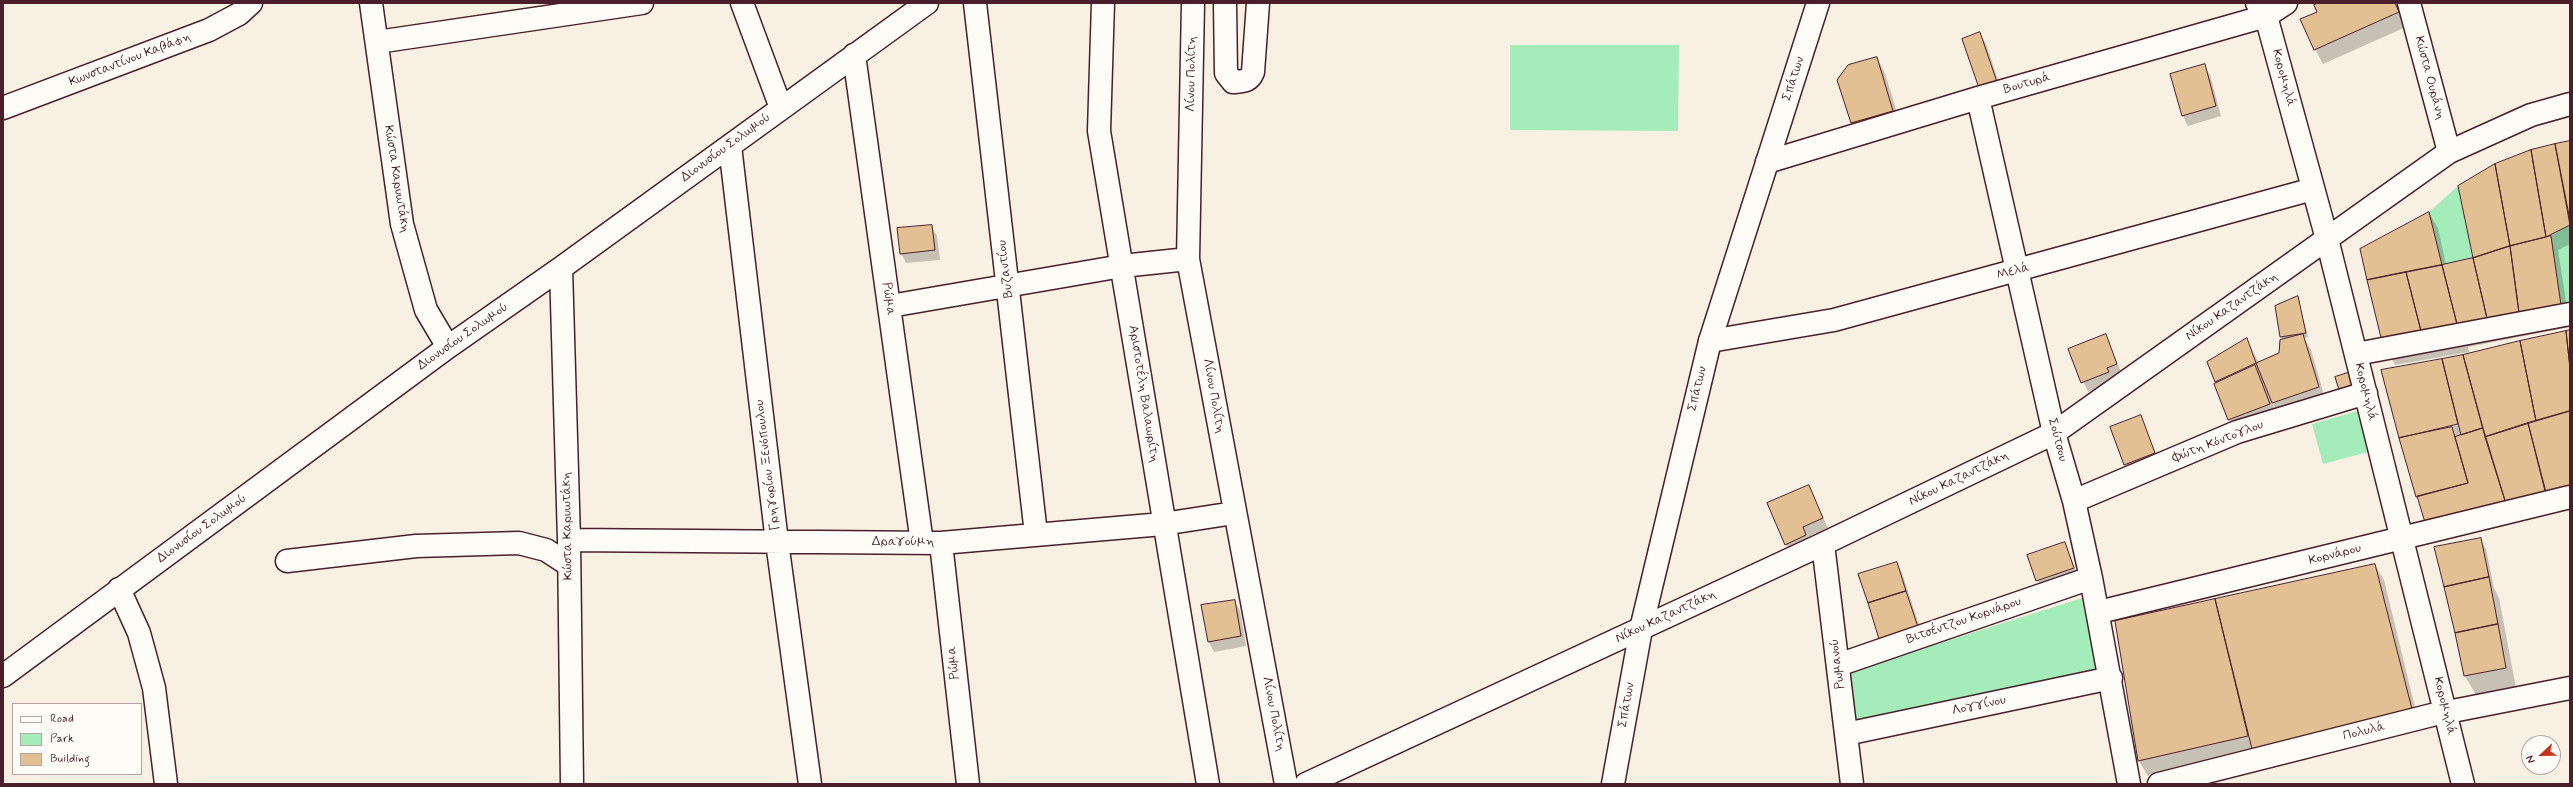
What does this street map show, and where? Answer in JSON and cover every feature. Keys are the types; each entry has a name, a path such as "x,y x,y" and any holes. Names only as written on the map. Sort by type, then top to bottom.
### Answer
{"street":[{"name":"Κωνσταντίνου Καβάφη","path":"3,108 209,30 240,14 251,3"},
{"name":"Κώστα Καρυωτάκη","path":"371,3 406,244 426,310 448,347"},
{"path":"376,42 642,3"},
{"path":"742,3 782,108"},
{"name":"Διονυσίου Σολωμού","path":"3,676 448,347 561,268 927,3"},
{"name":"Βυζαντίου","path":"975,3 1036,534"},
{"name":"Αριστοτέλη Βαλαωρίτη","path":"1103,3 1099,131 1163,524 1208,784"},
{"name":"Λίνου Πολίτη","path":"1193,3 1188,259 1234,513 1286,784"},
{"path":"1225,3 1226,73 1228,79 1233,82 1246,81 1251,78 1253,72 1258,3"},
{"name":"Σπάτων","path":"1613,784 1641,629 1710,341 1818,3"},
{"name":"Βουτυρά","path":"1767,162 1978,98 2261,9 2286,3"},
{"name":"Κώστα Ουράνη","path":"2409,3 2448,152"},
{"name":"Κορομηλά","path":"2261,9 2327,239 2463,784"},
{"name":"Ρώμα","path":"854,55 890,306 931,543 968,784"},
{"name":"Σούτσου","path":"1978,98 2054,433 2074,501 2099,612 2129,784"},
{"name":"Νίκου Καζαντζάκη","path":"1306,784 1823,544 2054,433 2448,152 2532,115 2570,104"},
{"name":"Γρηγορίου Ξενόπουλου","path":"730,146 777,542 810,784"},
{"name":"Μελά","path":"1710,341 1834,320 2313,189"},
{"path":"890,306 1122,266 1188,259"},
{"name":"Κώστα Καρυωτάκη","path":"561,268 569,540 572,784"},
{"path":"2356,354 2570,314"},
{"name":"Φώτη Κόντογλου","path":"2074,501 2237,432 2366,393"},
{"name":"Κορνάρου","path":"2099,612 2570,497"},
{"name":"Δραγούμη","path":"569,540 931,543 1163,524 1234,513"},
{"path":"287,561 416,546 519,543 546,550 569,565"},
{"name":"Ρωμανού","path":"1823,544 1852,784"},
{"name":"Βιτσέντζου Κορνάρου","path":"1838,665 2091,578"},
{"path":"119,589 139,633 154,688 166,784"},
{"name":"Λογγίνου","path":"1846,734 2111,678"},
{"name":"Πολυλά","path":"2159,784 2445,712 2570,688"}],"green space":[{"path":"1510,45 1679,45 1678,131 1510,130"},
{"path":"2458,186 2473,258 2442,265 2429,212"},
{"path":"2570,225 2570,310 2562,312 2551,236"},
{"path":"2361,410 2372,451 2323,464 2312,424"},
{"path":"2082,598 2097,673 1857,726 1849,672"}],"building":[{"path":"2318,3 2395,3 2399,12 2314,50 2300,19 2317,12 2314,5"},
{"path":"1980,32 1998,85 1980,91 1962,39"},
{"path":"1877,57 1893,111 1851,123 1837,80 1848,65"},
{"path":"2205,64 2216,106 2182,116 2170,74"},
{"path":"2570,141 2570,220 2555,144"},
{"path":"2555,144 2570,225 2546,237 2531,150"},
{"path":"2531,150 2546,237 2510,246 2495,164"},
{"path":"2495,164 2510,246 2473,258 2458,186"},
{"path":"2429,212 2442,265 2367,280 2360,249"},
{"path":"932,225 935,250 900,254 897,228"},
{"path":"2551,236 2562,312 2520,320 2510,246"},
{"path":"2510,246 2520,320 2489,327 2473,258"},
{"path":"2473,258 2489,327 2459,332 2442,265"},
{"path":"2442,265 2459,332 2423,339 2406,272"},
{"path":"2406,272 2423,339 2383,346 2367,280"},
{"path":"2298,296 2306,333 2280,337 2275,306"},
{"path":"2570,330 2570,368 2566,331"},
{"path":"2566,331 2570,368 2570,411 2536,421 2520,341"},
{"path":"2106,334 2117,364 2107,368 2109,372 2081,383 2068,349"},
{"path":"2303,334 2319,387 2272,403 2256,363 2279,353 2280,340"},
{"path":"2247,338 2256,363 2215,382 2207,362"},
{"path":"2520,341 2536,421 2485,437 2463,355"},
{"path":"2463,355 2483,428 2461,435 2442,359"},
{"path":"2442,359 2458,424 2399,438 2381,370"},
{"path":"2255,365 2270,404 2228,420 2214,384"},
{"path":"2351,372 2356,392 2341,396 2335,377"},
{"path":"2570,411 2570,491 2546,495 2528,423"},
{"path":"2141,415 2155,453 2124,465 2110,427"},
{"path":"2528,423 2547,496 2507,507 2485,437"},
{"path":"2452,427 2468,483 2416,497 2399,438"},
{"path":"2483,428 2507,507 2427,529 2417,496 2468,483 2455,437"},
{"path":"1809,485 1823,518 1803,527 1806,535 1785,545 1767,503"},
{"path":"2481,538 2489,577 2444,587 2434,547"},
{"path":"2065,542 2074,568 2036,581 2027,555"},
{"path":"1897,562 1906,591 1868,603 1858,574"},
{"path":"2375,564 2413,713 2253,753 2215,599"},
{"path":"2489,577 2498,624 2455,633 2444,587"},
{"path":"1906,591 1918,627 1879,639 1868,603"},
{"path":"2215,599 2248,736 2138,761 2115,621"},
{"path":"1235,600 1241,636 1208,642 1201,605"},
{"path":"2498,624 2506,668 2464,676 2455,633"}]}
